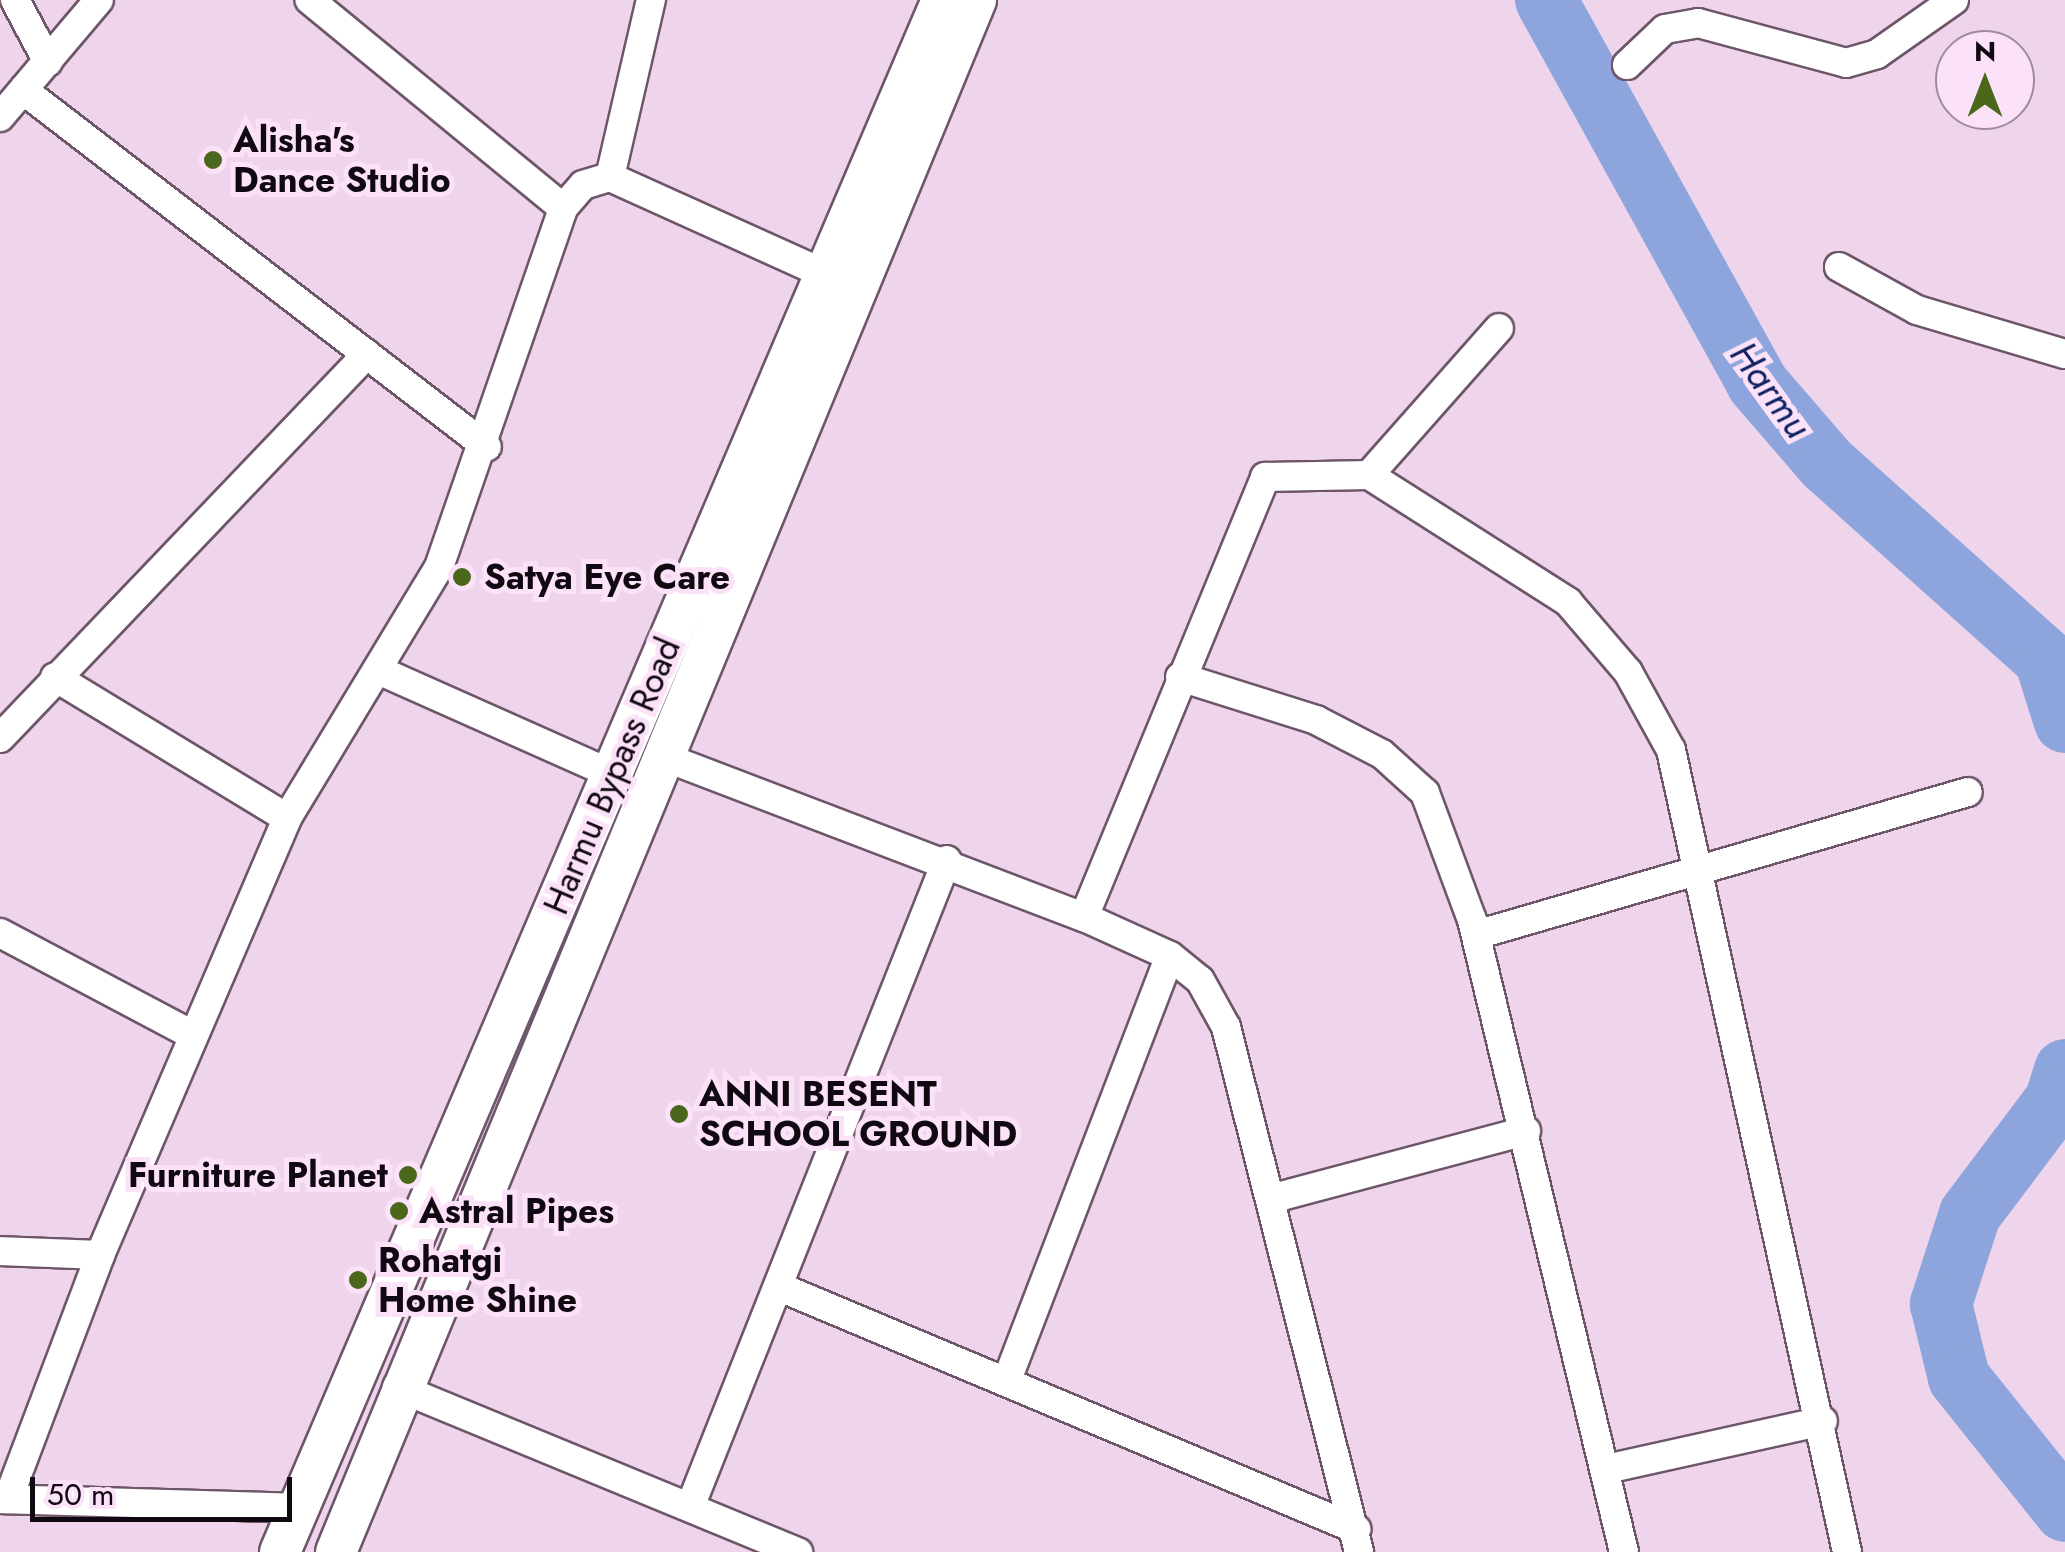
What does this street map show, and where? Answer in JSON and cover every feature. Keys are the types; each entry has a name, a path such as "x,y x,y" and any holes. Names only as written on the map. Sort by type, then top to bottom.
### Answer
{"main road":[{"name":"Harmu Bypass Road","path":"280,1552 942,0"},
{"name":"Harmu Bypass Road","path":"336,1552 397,1387 659,755 798,446 976,0"}],"street":[{"path":"15,0 48,62"},
{"path":"0,117 99,0"},
{"path":"310,0 563,208"},
{"path":"610,178 651,0"},
{"path":"1627,66 1665,29 1698,23 1846,63 1877,54 1954,0"},
{"path":"23,90 487,447"},
{"path":"298,1508 4,1499 100,1255 287,818 439,567 487,447 563,208 583,185 610,178 824,274"},
{"path":"1838,268 1917,310 2065,354"},
{"path":"1369,475 1500,328"},
{"path":"0,738 367,354"},
{"path":"1084,917 1265,477 1369,475 1568,602 1628,672 1671,750 1823,1420 1848,1552"},
{"path":"378,670 612,774"},
{"path":"55,677 287,818"},
{"path":"1180,677 1316,720 1382,754 1424,793 1476,935 1611,1468 1624,1552"},
{"path":"659,755 947,860 1170,956 1200,980 1226,1027 1358,1540"},
{"path":"1476,935 1968,792"},
{"path":"690,1508 782,1288 947,860"},
{"path":"0,933 193,1035"},
{"path":"1007,1380 1170,956"},
{"path":"1270,1199 1526,1131"},
{"path":"0,1250 100,1255"},
{"path":"782,1288 1007,1380 1358,1540"},
{"path":"397,1387 798,1552"},
{"path":"1611,1468 1823,1420"}],"waterway":[{"name":"Harmu","path":"1546,0 1757,383 1827,464 2045,659 2065,722"},
{"name":"Harmu","path":"2065,1070 2056,1100 1970,1214 1941,1304 1959,1378 2065,1511"}],"place":[{"name":"Alisha's Dance Studio","path":"213,160"},
{"name":"Satya Eye Care","path":"462,577"},
{"name":"ANNI BESENT SCHOOL GROUND","path":"679,1114"},
{"name":"Furniture Planet","path":"408,1175"},
{"name":"Astral Pipes","path":"399,1211"},
{"name":"Rohatgi Home Shine","path":"358,1280"}]}
